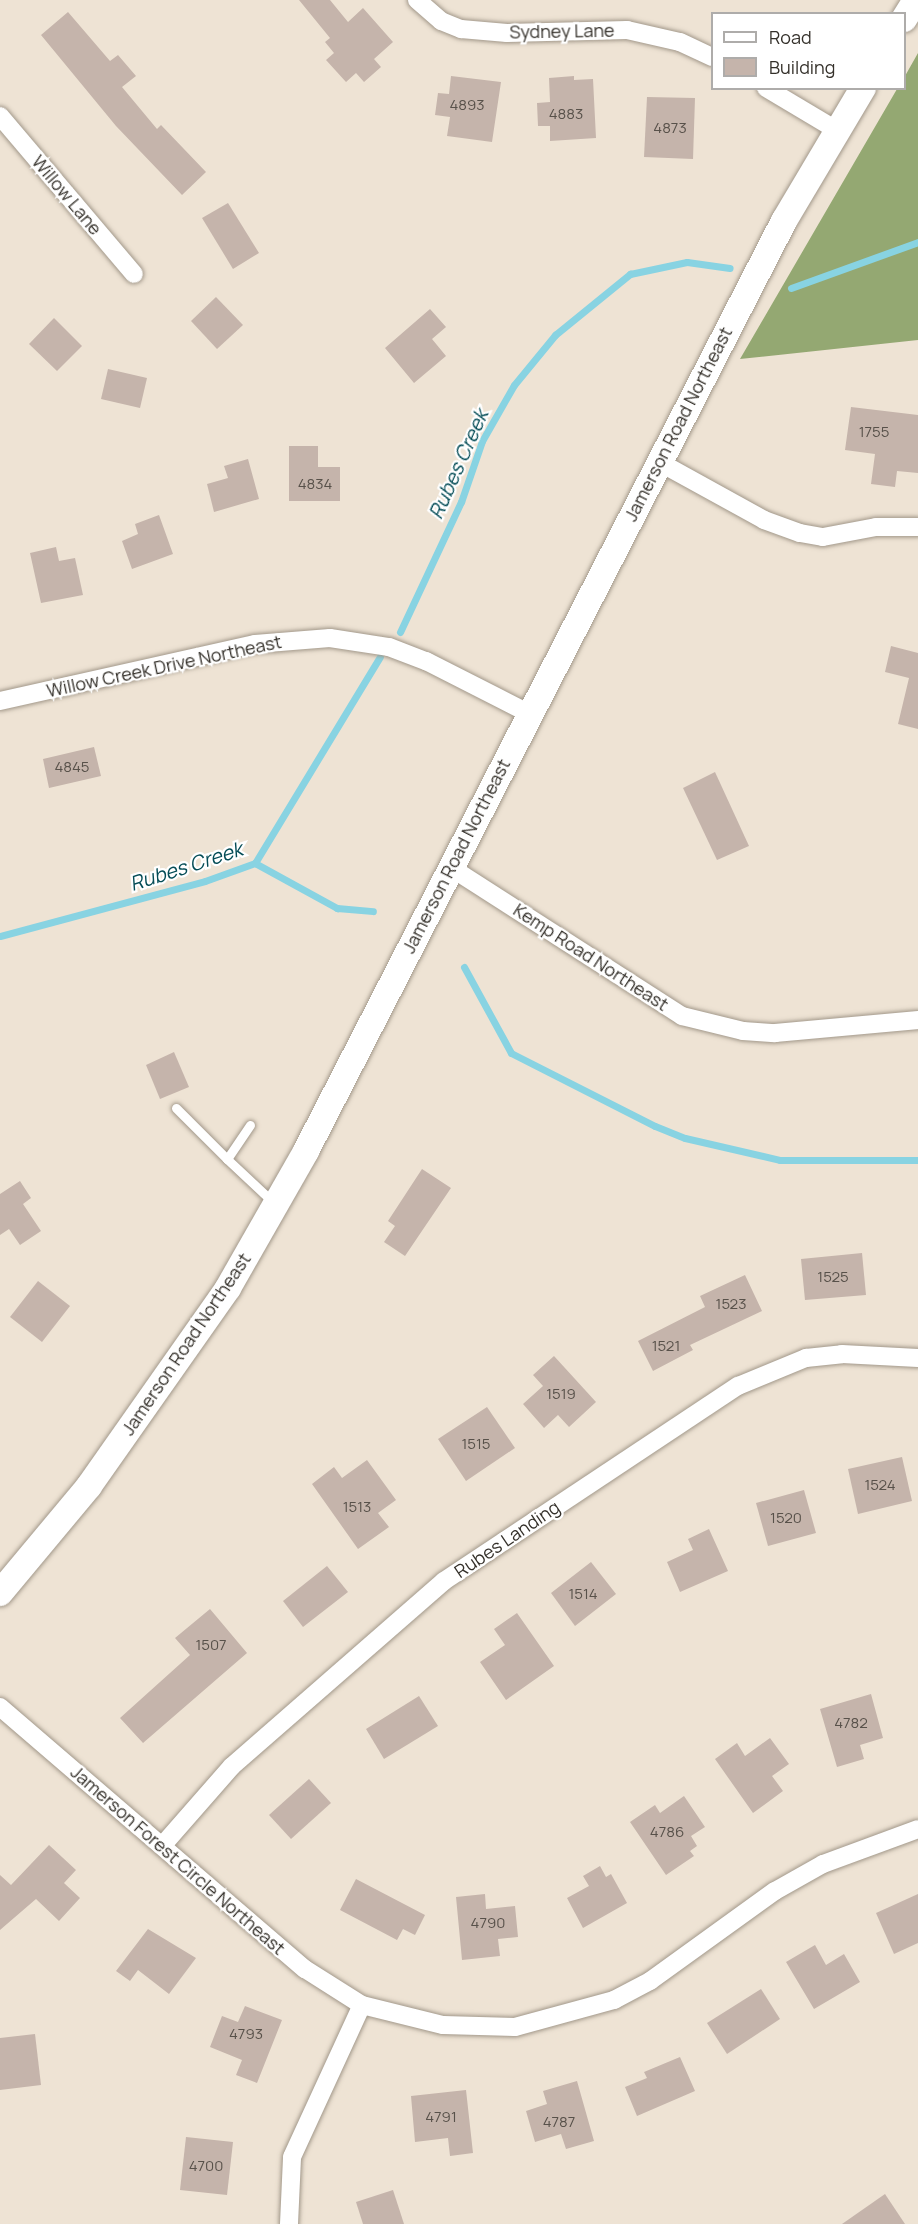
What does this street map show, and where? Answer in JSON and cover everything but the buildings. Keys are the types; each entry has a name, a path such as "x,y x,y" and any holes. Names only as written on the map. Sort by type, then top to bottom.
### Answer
{"street":[{"name":"Sydney Lane","path":"417,0 441,21 461,29 507,33 627,30 680,42 711,57"},
{"path":"906,16 916,0"},
{"path":"769,90 838,131"},
{"name":"Jamerson Road Northeast","path":"0,1593 160,1389 228,1288 276,1204 784,221 862,90"},
{"name":"Willow Lane","path":"0,116 134,274"},
{"path":"659,462 764,520 800,533 823,537 887,526 918,527"},
{"name":"Willow Creek Drive Northeast","path":"0,701 255,644 330,638 389,647 426,661 528,713"},
{"name":"Kemp Road Northeast","path":"450,867 682,1016 775,1034 918,1020"},
{"name":"Rubes Landing","path":"162,1846 232,1766 444,1581 738,1386 806,1358 842,1354 918,1358"},
{"name":"Jamerson Forest Circle Northeast","path":"0,1707 305,1969 362,2005 404,2018 481,2029 578,2013 650,1981 775,1891 823,1864 918,1829"},
{"path":"289,2224 292,2157 362,2005"}],"lane":[{"path":"176,1108 276,1204"},
{"path":"227,1159 250,1125"}],"green space":[{"path":"918,53 918,340 740,359 896,90 906,90 906,74"}],"waterway":[{"name":"Rubes Creek","path":"791,288 918,242"},
{"name":"Rubes Creek","path":"400,632 461,502 482,441 514,385 555,335 630,274 687,262 730,268"},
{"name":"Rubes Creek","path":"0,936 205,881 255,863 380,657"},
{"path":"255,863 337,908 373,911"},
{"path":"464,967 511,1053 655,1126 685,1138 780,1160 918,1160"}]}
